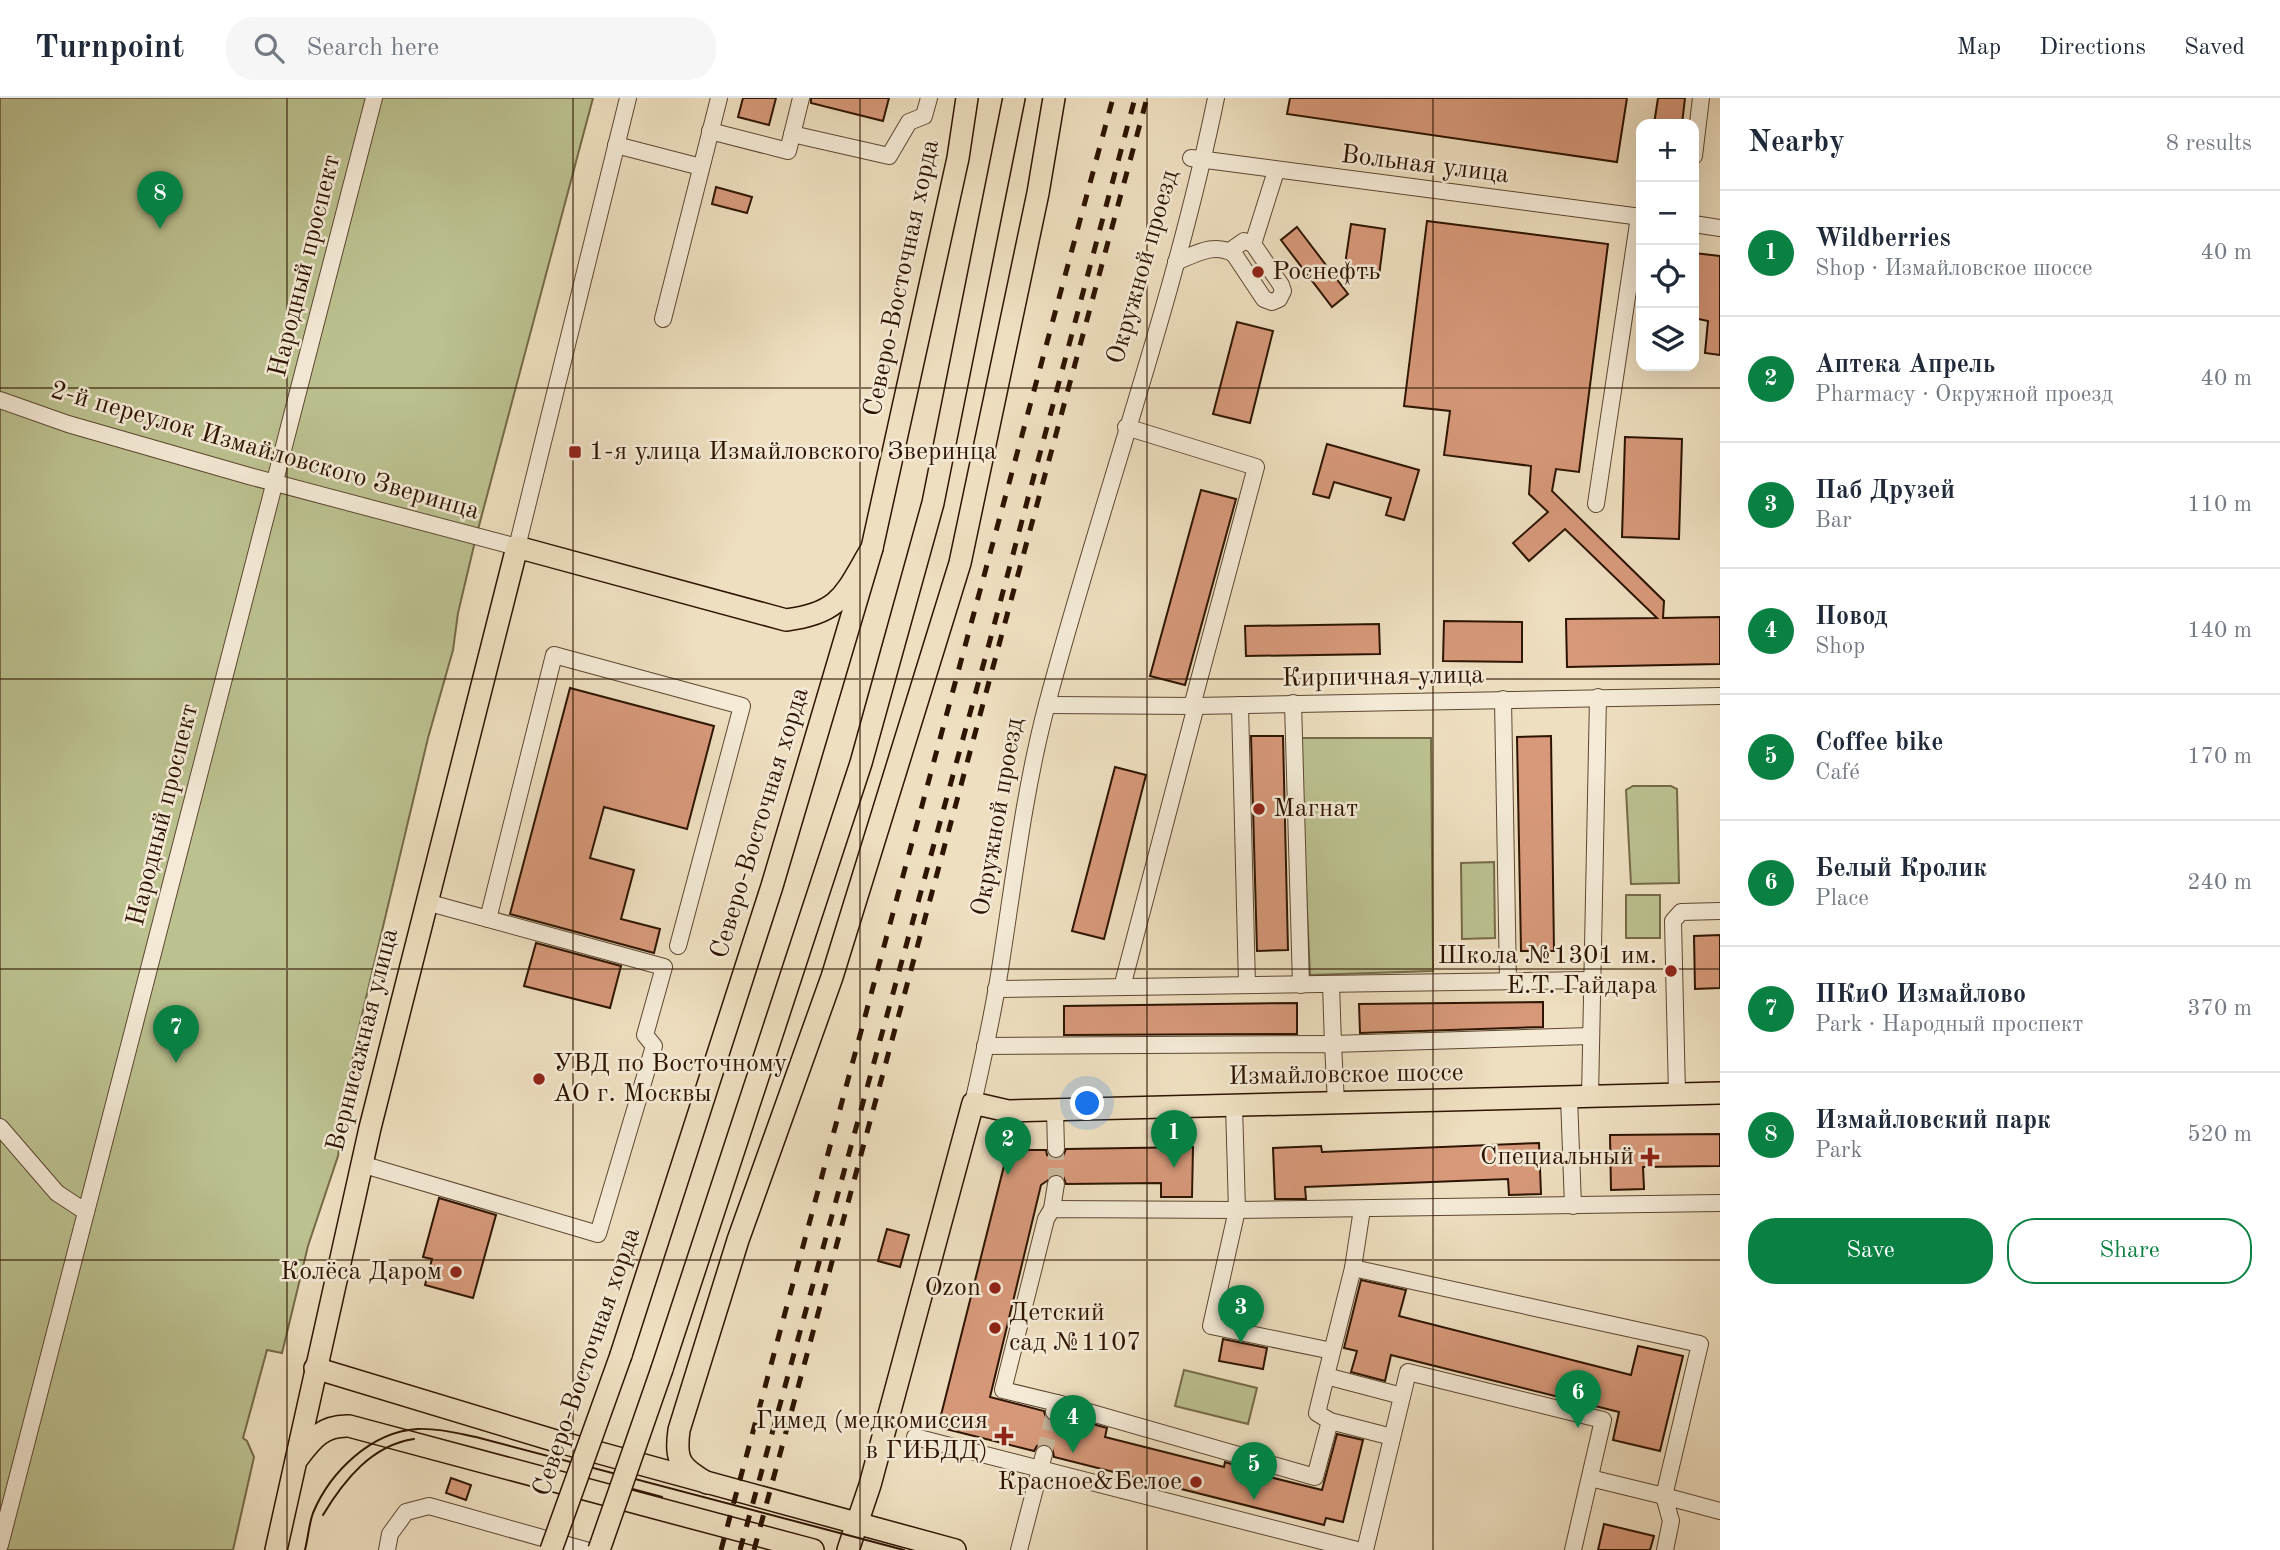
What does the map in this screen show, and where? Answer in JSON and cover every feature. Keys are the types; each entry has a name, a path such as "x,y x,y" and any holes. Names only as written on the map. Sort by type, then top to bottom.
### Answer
{"main road":[{"name":"Северо-Восточная хорда","path":"551,1550 621,1354 772,886 872,548 958,158 967,98"},
{"path":"599,1550 817,902 886,673 933,503 1014,98"},
{"path":"707,1483 680,1462 676,1451 679,1430 738,1240 832,977 960,564 1038,192 1054,98"},
{"path":"517,547 786,620 815,616 834,606 872,548"},
{"name":"Вернисажная улица","path":"276,1550 361,1164 517,547"},
{"name":"Измайловское шоссе","path":"973,1103 1008,1111 1720,1093"},
{"name":"Окружной проезд","path":"848,1550 858,1524 973,1103"},
{"path":"315,1368 556,1441 955,1550"},
{"path":"294,1463 323,1430 334,1426 349,1426 813,1550"}],"street":[{"name":"Народный проспект","path":"0,1545 374,98"},
{"path":"517,547 628,98"},
{"path":"663,319 719,98"},
{"path":"710,131 788,151 801,98"},
{"path":"792,134 888,156 909,122 924,116 929,98"},
{"name":"Окружной проезд","path":"973,1103 996,989 1027,798 1047,705 1176,262 1197,160 1216,98"},
{"path":"1698,119 1701,98"},
{"path":"617,145 701,167"},
{"name":"Вольная улица","path":"1197,160 1636,216"},
{"path":"1253,244 1276,171"},
{"path":"1699,225 1720,228"},
{"path":"1176,262 1204,250 1223,248 1234,254 1264,299 1272,302 1279,299 1283,291 1281,285 1253,244 1244,241 1234,248 1234,254"},
{"path":"1596,504 1636,243"},
{"name":"2-й переулок Измайловского Зверинца","path":"0,400 68,424 274,483 517,547"},
{"path":"1122,988 1256,467 1126,427"},
{"path":"488,919 554,655 742,706 678,946"},
{"name":"Кирпичная улица","path":"1047,705 1194,706 1720,696"},
{"path":"1573,1206 1580,1097 1590,1036 1598,697"},
{"path":"1503,699 1508,981"},
{"path":"1293,704 1301,985"},
{"path":"1240,705 1247,985"},
{"path":"361,1164 598,1234 654,1046 645,1035 664,967 426,902"},
{"path":"1677,1094 1674,921 1681,912 1720,911"},
{"path":"996,989 1592,980"},
{"path":"1331,984 1336,1103"},
{"path":"985,1046 1025,1048 1333,1044 1590,1036"},
{"path":"1234,1105 1237,1210 1211,1326 1332,1351"},
{"path":"1055,1110 1056,1149"},
{"path":"0,1127 57,1192 86,1212"},
{"path":"1056,1184 1052,1209 1046,1219 1003,1390 1055,1408 1315,1477 1330,1421"},
{"path":"1052,1209 1362,1209 1720,1203"},
{"path":"1362,1209 1353,1268 1317,1413 1330,1421 1392,1437"},
{"path":"1353,1268 1700,1343 1664,1496 1671,1521 1665,1550"},
{"path":"1365,1550 1408,1373 1604,1420 1573,1550"},
{"path":"1326,1376 1402,1396"},
{"path":"915,1437 1042,1462 1357,1550"},
{"path":"1019,1550 1042,1462"},
{"path":"1590,1478 1720,1511"},
{"path":"387,1550 390,1534 406,1512 429,1506 585,1550"}],"green space":[{"path":"0,98 593,98 476,537 458,613 453,650 428,738 355,1044 338,1156 308,1246 282,1353 267,1350 243,1438 254,1457 233,1550 0,1550"},
{"path":"1299,738 1431,738 1433,971 1310,975"},
{"path":"1633,786 1671,786 1677,789 1679,883 1631,884 1626,790"},
{"path":"1494,862 1495,938 1462,939 1461,863"},
{"path":"1626,895 1660,895 1660,938 1626,938"},
{"path":"1184,1370 1257,1388 1248,1424 1175,1406"}],"building":[{"path":"743,98 776,98 769,125 738,117"},
{"path":"811,98 889,98 883,121 811,103"},
{"path":"1290,98 1627,98 1617,162 1287,114"},
{"path":"1658,98 1685,98 1683,119 1655,119"},
{"path":"716,187 752,197 747,213 712,204"},
{"path":"1427,221 1608,244 1579,472 1556,469 1552,491 1664,601 1663,618 1720,617 1720,664 1567,667 1566,619 1657,618 1565,529 1529,561 1513,543 1548,512 1529,494 1531,466 1444,455 1450,411 1404,406"},
{"path":"1351,224 1385,229 1379,276 1344,271"},
{"path":"1297,227 1348,294 1332,307 1281,240"},
{"path":"1699,254 1720,256 1720,355 1705,353 1708,321 1699,319"},
{"path":"1237,322 1273,331 1250,423 1213,414"},
{"path":"1625,437 1682,439 1679,539 1622,537"},
{"path":"1327,444 1419,470 1404,520 1386,515 1391,498 1334,482 1329,498 1313,494"},
{"path":"1201,490 1236,499 1185,685 1150,676"},
{"path":"1444,621 1522,622 1522,662 1443,661"},
{"path":"1379,624 1380,654 1246,656 1245,626"},
{"path":"570,688 714,726 687,829 604,807 590,858 634,870 621,919 660,929 654,953 510,914"},
{"path":"1251,736 1283,736 1288,950 1257,951"},
{"path":"1551,736 1554,951 1521,951 1517,737"},
{"path":"1115,767 1146,775 1104,939 1072,931"},
{"path":"1720,935 1720,988 1695,989 1694,936"},
{"path":"536,943 621,966 610,1008 524,986"},
{"path":"1543,1002 1543,1027 1360,1033 1359,1004"},
{"path":"1297,1003 1297,1034 1064,1035 1064,1006"},
{"path":"1720,1134 1720,1166 1643,1167 1644,1189 1611,1190 1610,1135"},
{"path":"1539,1143 1541,1194 1509,1195 1508,1179 1305,1187 1306,1199 1275,1199 1273,1148 1321,1146 1322,1152"},
{"path":"1193,1147 1192,1197 1161,1197 1161,1183 1066,1184 1063,1176 1057,1174 1041,1185 990,1397 1044,1411 1051,1422 1064,1416 1107,1428 1105,1437 1224,1467 1225,1462 1238,1466 1237,1469 1322,1490 1337,1434 1363,1440 1343,1522 1326,1518 1324,1525 1054,1457 1052,1447 1046,1444 1037,1446 1034,1451 938,1427 1008,1150 1046,1150 1047,1155 1056,1159 1062,1158 1066,1149"},
{"path":"439,1198 496,1215 473,1298 425,1285 432,1259 423,1257"},
{"path":"887,1229 909,1235 900,1267 878,1261"},
{"path":"1361,1280 1406,1290 1399,1316 1631,1375 1638,1346 1683,1356 1660,1451 1613,1440 1619,1412 1391,1355 1385,1381 1351,1372 1357,1351 1344,1348"},
{"path":"1223,1339 1267,1348 1263,1369 1219,1361"},
{"path":"451,1478 471,1485 466,1500 446,1493"},
{"path":"1604,1524 1654,1536 1650,1550 1598,1550"}],"tunnel":[{"path":"1056,1149 1056,1184"},
{"path":"1044,1454 1054,1412"}],"tram line":[{"path":"305,1550 313,1513 320,1498 341,1469 368,1446 400,1432 417,1429 476,1437 904,1550"},
{"path":"323,1515 340,1489 372,1456 385,1448 414,1439"},
{"path":"614,1484 662,1497"}],"railway":[{"path":"721,1550 1113,98"},
{"path":"740,1550 989,644 1135,98"},
{"path":"754,1550 1147,98"}],"place":[{"name":"Измайловский парк","path":"160,229"},
{"name":"Роснефть","path":"1258,272"},
{"name":"1-я улица Измайловского Зверинца","path":"575,452"},
{"name":"Магнат","path":"1259,809"},
{"name":"Школа №1301 им. Е.Т. Гайдара","path":"1671,971"},
{"name":"ПКиО Измайлово","path":"176,1063"},
{"name":"УВД по Восточному АО г. Москвы","path":"539,1079"},
{"name":"Специальный","path":"1650,1157"},
{"name":"Wildberries","path":"1174,1168"},
{"name":"Аптека Апрель","path":"1008,1175"},
{"name":"Колёса Даром","path":"456,1272"},
{"name":"Ozon","path":"995,1288"},
{"name":"Детский сад №1107","path":"995,1328"},
{"name":"Паб Друзей","path":"1241,1343"},
{"name":"Белый Кролик","path":"1578,1428"},
{"name":"Гимед (медкомиссия в ГИБДД)","path":"1004,1436"},
{"name":"Повод","path":"1073,1453"},
{"name":"Красное&Белое","path":"1196,1482"},
{"name":"Coffee bike","path":"1254,1500"}]}
